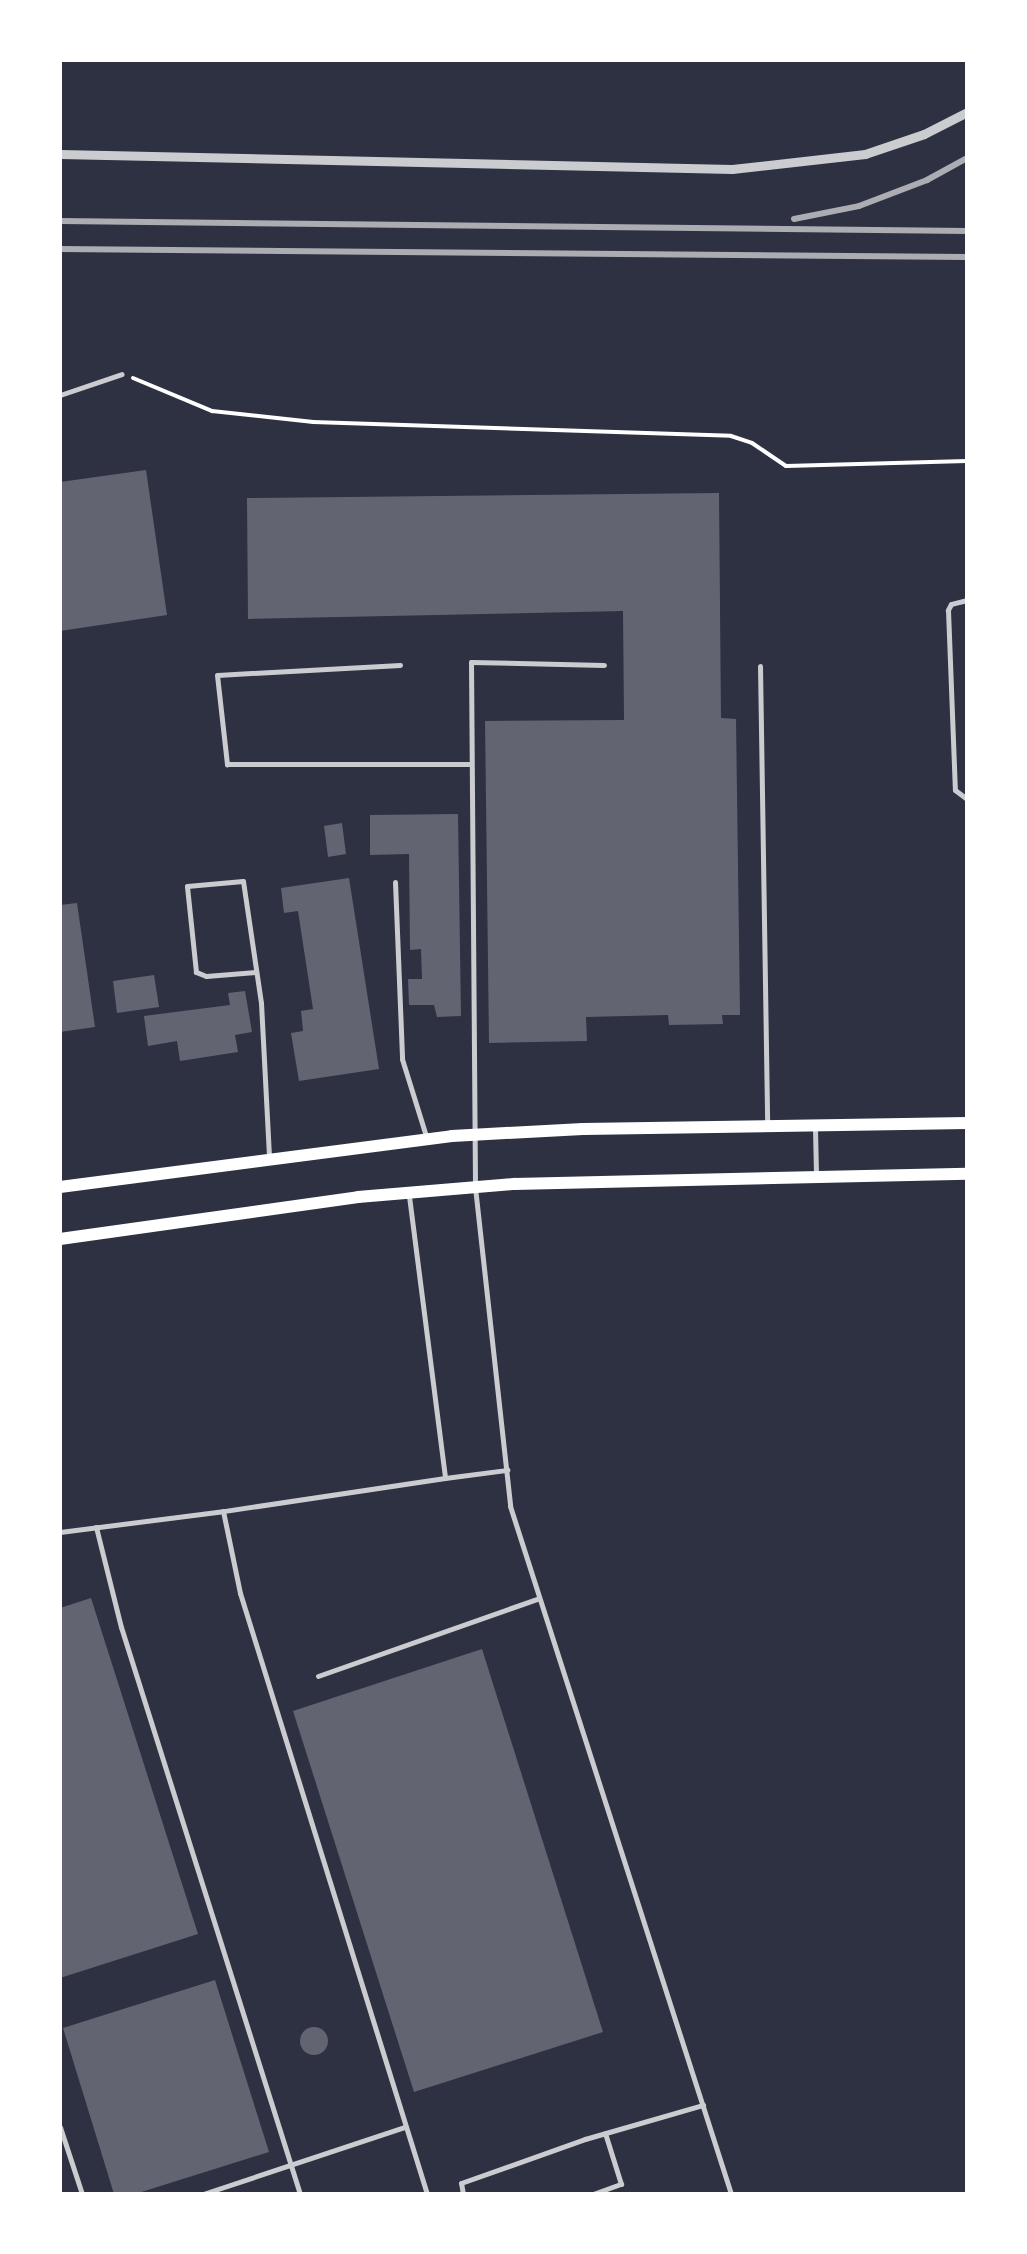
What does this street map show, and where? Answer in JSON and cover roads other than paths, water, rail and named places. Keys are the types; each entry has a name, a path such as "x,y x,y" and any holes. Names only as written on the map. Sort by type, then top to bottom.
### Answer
{"main road":[{"path":"60,1187 428,1138 967,1123"},
{"path":"60,1239 408,1192 476,1187 630,1179 967,1174"}],"street":[{"path":"60,154 732,169 865,154 924,134 967,112"}],"lane":[{"path":"60,395 122,374"},
{"path":"967,600 951,604 948,610 955,790 967,799"},
{"path":"604,666 471,662 476,1187 510,1506 732,2194"},
{"path":"400,665 218,675 227,764 471,764"},
{"path":"760,666 767,1126"},
{"path":"256,972 206,976 196,972 187,886 233,878 244,881 256,972 269,1158"},
{"path":"395,882 402,1059 428,1138"},
{"path":"815,1125 816,1176"},
{"path":"408,1192 446,1478"},
{"path":"60,1532 507,1470"},
{"path":"223,1510 240,1594 360,1969 426,2194"},
{"path":"96,1527 121,1627 300,2194"},
{"path":"318,1676 539,1598"},
{"path":"463,2194 461,2183 605,2133 703,2105"},
{"path":"60,2127 82,2194"},
{"path":"202,2194 404,2127"},
{"path":"593,2194 621,2184 605,2133"}],"railway":[{"path":"794,219 859,206 927,180 967,158"},
{"path":"60,221 967,231"},
{"path":"60,249 967,257"}]}
